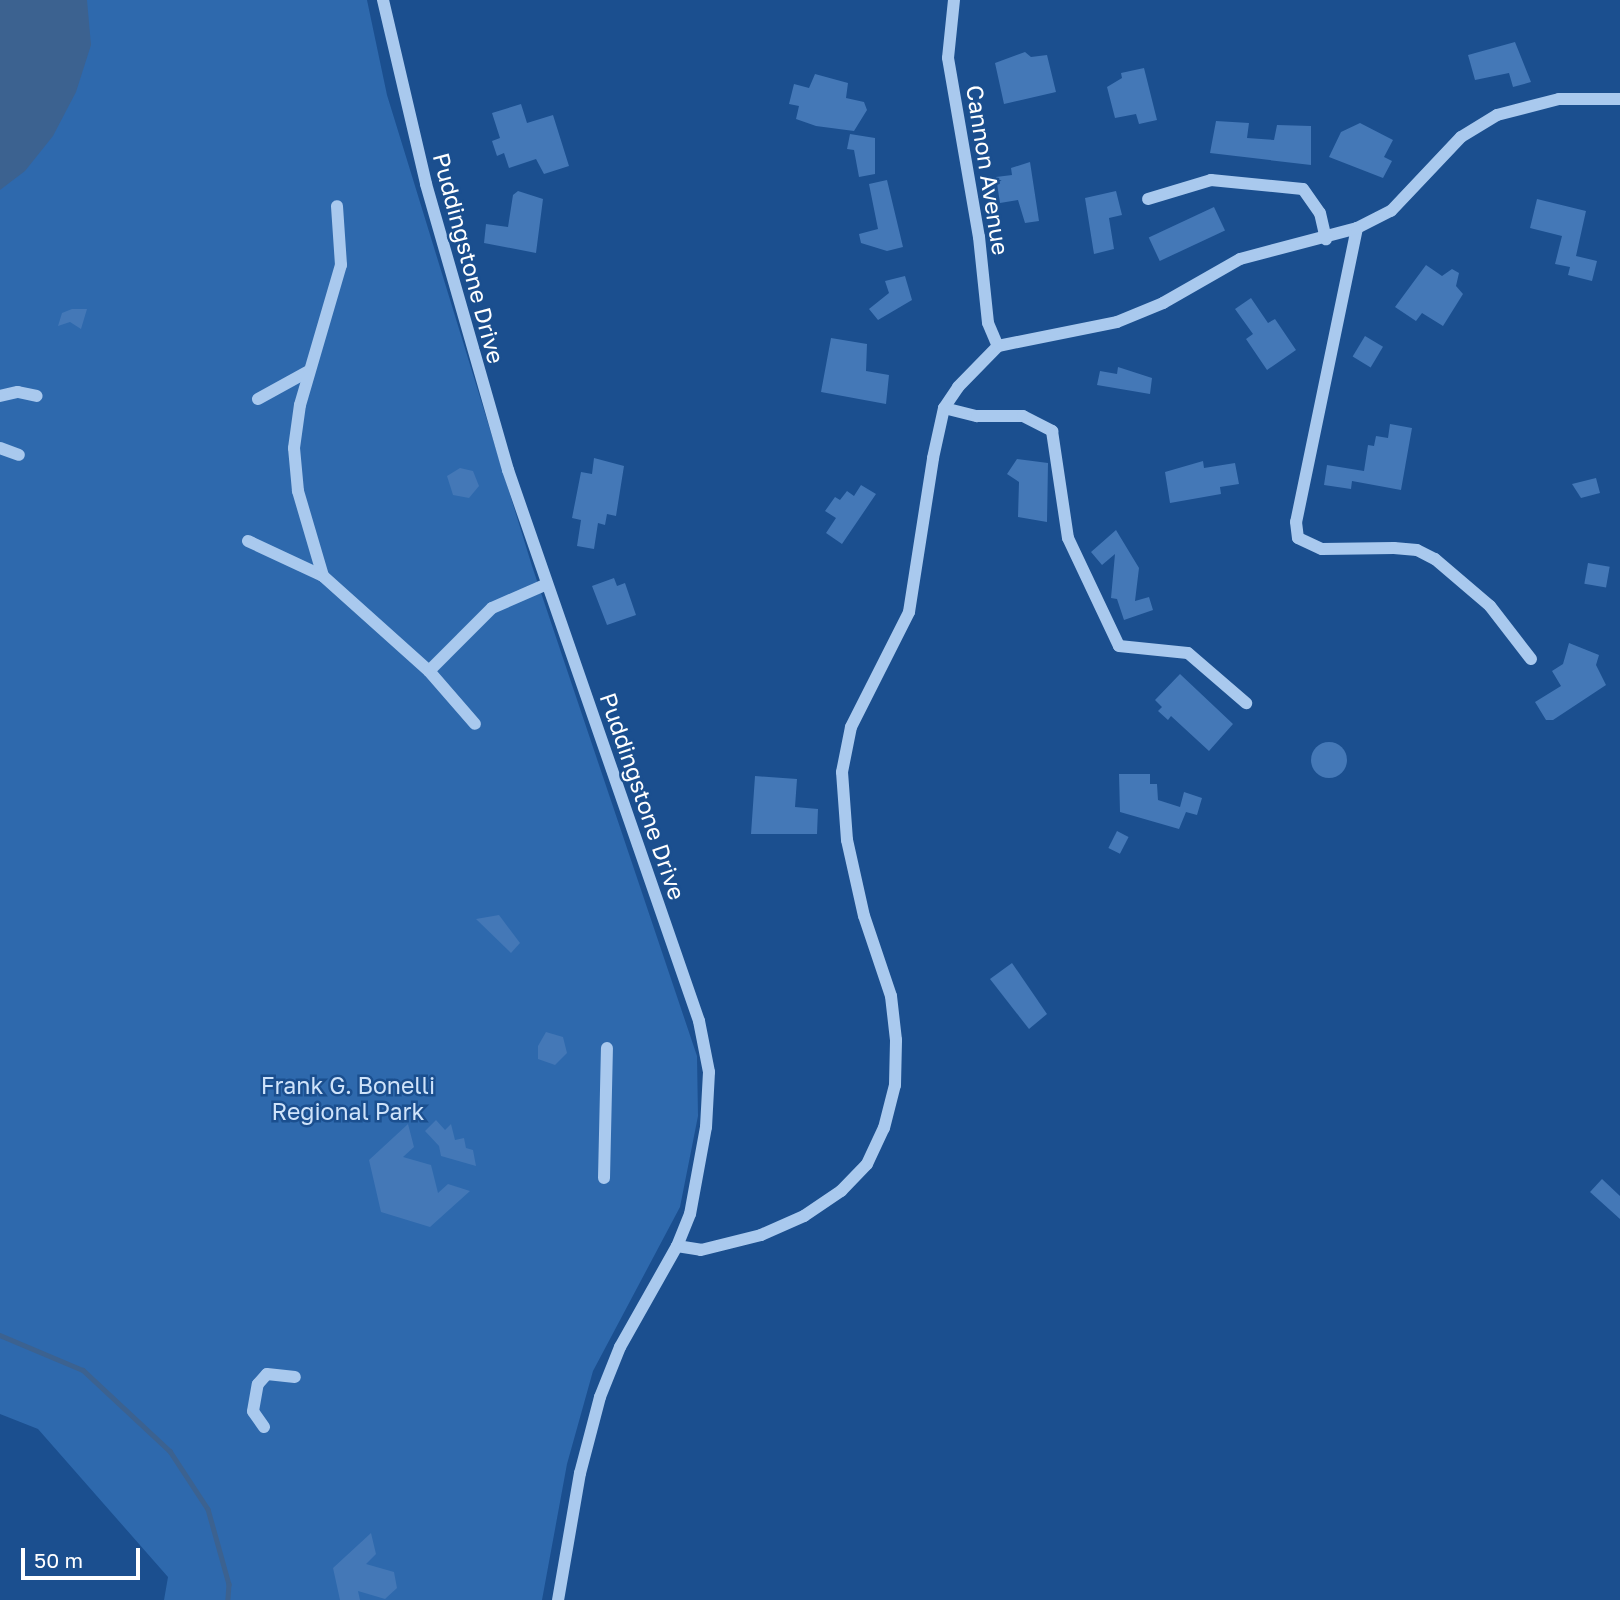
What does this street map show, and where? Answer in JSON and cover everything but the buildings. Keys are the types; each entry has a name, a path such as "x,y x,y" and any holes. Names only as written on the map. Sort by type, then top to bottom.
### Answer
{"street":[{"name":"Puddingstone Drive","path":"383,0 465,327 547,583 699,1021 709,1072 706,1127 690,1214 677,1246 620,1347 600,1397 580,1473 558,1600"},
{"name":"Cannon Avenue","path":"954,0 948,58 979,237 988,323 998,346"},
{"path":"677,1246 701,1250 761,1235 804,1216 841,1191 867,1164 884,1129 895,1085 897,1040 891,996 864,916 847,840 842,772 851,727 909,612 944,408 998,346 1117,322 1163,303 1240,259 1282,245 1326,239 1357,228 1391,211 1461,136 1497,115 1559,99 1620,99"},
{"path":"1148,199 1211,180 1303,189 1320,213 1326,239"},
{"path":"323,576 298,491 294,448 309,371 341,265 337,206"},
{"path":"1357,228 1296,522 1298,538 1322,549 1417,550 1436,559 1490,606 1531,659"},
{"path":"258,399 309,371"},
{"path":"0,396 18,392 37,396"},
{"path":"944,408 977,416 1023,416 1052,431 1068,538 1119,646 1188,653 1246,704"},
{"path":"1,451 19,455"},
{"path":"248,541 323,576 429,671 475,724"},
{"path":"429,671 492,608 547,583"},
{"path":"604,1178 609,1127 607,1048"},
{"path":"264,1427 253,1411 258,1384 267,1374 295,1377"}],"green space":[{"name":"Frank G. Bonelli Regional Park","path":"0,0 367,0 387,95 532,566 697,1056 698,1116 680,1207 593,1371 567,1464 542,1600 164,1600 168,1577 38,1429 0,1414"}],"shaded area":[{"path":"0,0 87,0 91,45 76,92 53,136 25,171 0,190"}],"waterway":[{"path":"0,1335 83,1370 170,1451 208,1509 229,1584 228,1600"}]}
